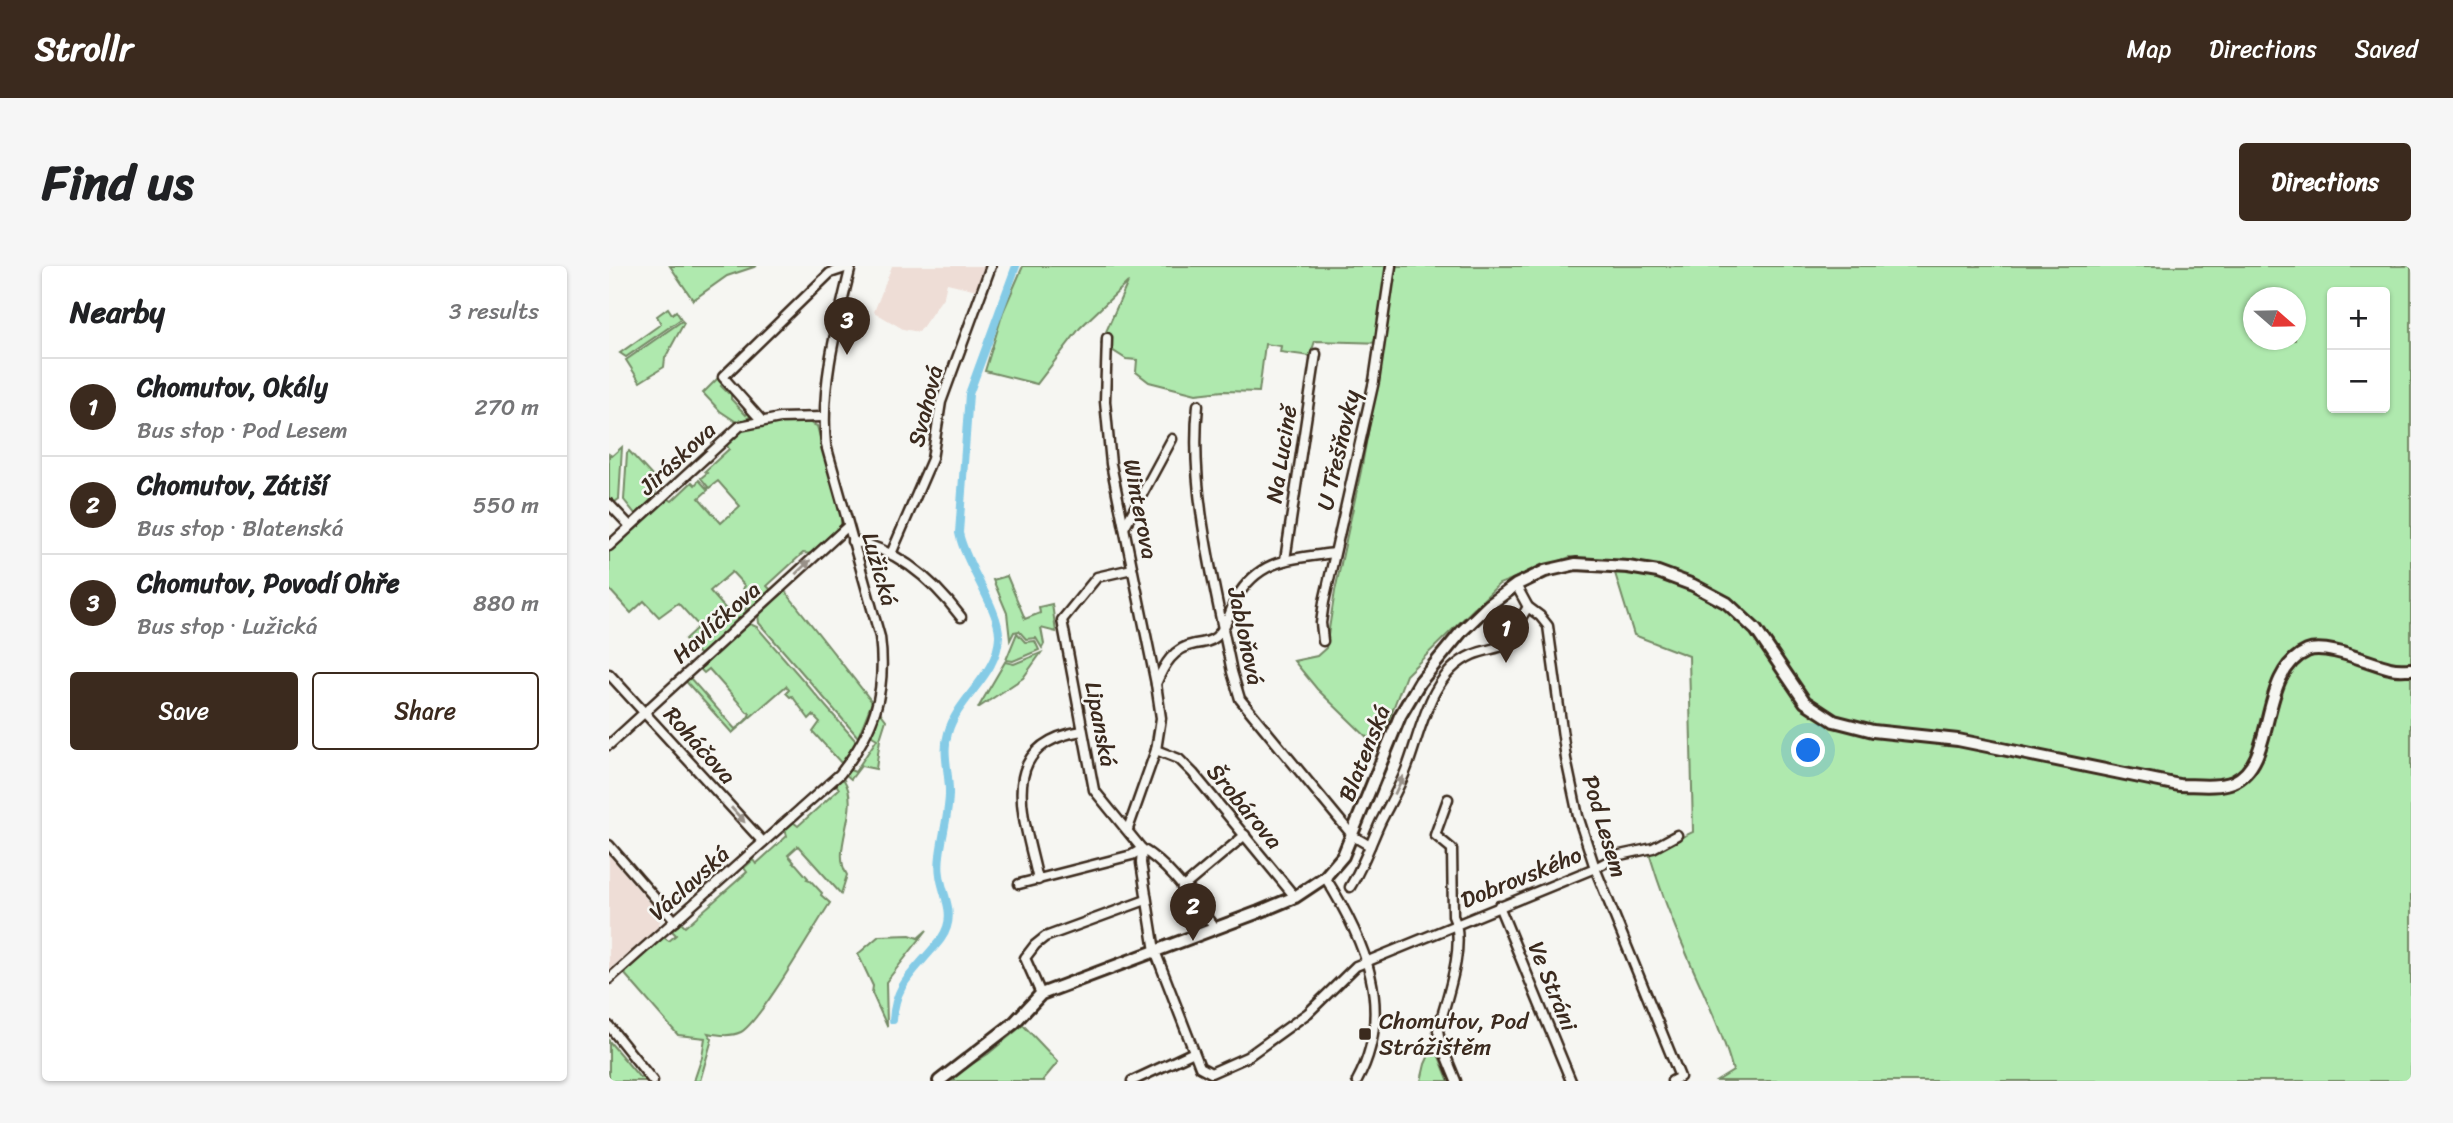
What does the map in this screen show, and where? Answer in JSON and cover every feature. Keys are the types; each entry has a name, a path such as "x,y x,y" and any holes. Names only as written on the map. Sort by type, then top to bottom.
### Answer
{"street":[{"path":"762,421 723,377 830,273 851,266"},
{"name":"Lužická","path":"762,842 840,774 862,746 881,694 883,661 880,637 826,445 823,417 827,383 851,266"},
{"name":"Svahová","path":"891,554 932,459 941,402 991,266"},
{"name":"U Třešňovky","path":"1323,641 1321,623 1334,552 1374,381 1391,266"},
{"name":"Winterova","path":"1107,338 1105,401 1111,464 1161,718 1156,750 1128,829"},
{"name":"Na Lucině","path":"1285,560 1316,354"},
{"name":"Jabloňová","path":"1198,405 1195,435 1197,487 1240,699 1353,836"},
{"name":"Jiráskova","path":"609,546 740,426 780,418 823,417"},
{"path":"1125,526 1172,439"},
{"path":"609,504 630,526"},
{"name":"Havlíčkova","path":"609,745 848,526"},
{"path":"852,541 869,544 891,554 924,575 961,617"},
{"path":"1156,684 1163,666 1173,654 1186,646 1213,641 1224,629 1235,601 1248,580 1275,562 1334,552"},
{"name":"Blatenská","path":"939,1081 1014,1023 1041,994 1295,897 1325,877 1343,856 1353,836 1400,716 1420,682 1462,631 1489,605 1516,585 1545,571 1576,564 1628,567 1658,572 1693,585 1727,603 1756,630 1805,702 1834,721 1873,731 1958,740 2179,785 2234,782 2246,771 2258,756 2275,689 2289,665 2307,651 2323,649 2393,669 2411,669"},
{"name":"Lipanská","path":"1132,569 1097,576 1062,620 1094,790 1142,849 1152,854 1215,928"},
{"name":"Pod Lesem","path":"1516,585 1528,607 1548,626 1566,759 1579,816 1595,868 1676,1079"},
{"path":"1350,887 1364,864 1407,769 1422,717 1435,692 1450,673 1470,656 1503,646 1528,607"},
{"name":"Roháčova","path":"609,674 762,842"},
{"path":"1038,880 1020,793 1023,774 1030,759 1043,744 1059,735 1082,731"},
{"name":"Šrobárova","path":"1156,750 1179,759 1193,773 1295,897"},
{"name":"Dobrovského","path":"1448,799 1435,835 1452,849 1453,916 1456,923"},
{"path":"1182,888 1245,835"},
{"name":"Dobrovského","path":"1155,951 1200,1067 1212,1073 1247,1057 1308,1013 1356,966 1595,868 1620,855 1653,848 1677,835"},
{"path":"1353,836 1370,846"},
{"name":"Václavská","path":"609,979 762,842"},
{"path":"609,845 675,921"},
{"path":"1019,884 1132,855 1142,849"},
{"path":"1142,849 1141,863 1155,951"},
{"path":"1325,877 1356,930 1368,962 1374,1007 1372,1038 1357,1081"},
{"path":"1041,994 1025,958 1035,945 1045,937 1146,900"},
{"name":"Ve Stráni","path":"1499,906 1571,1081"},
{"path":"1456,923 1458,943 1439,1030 1440,1042 1456,1081"},
{"path":"609,1026 653,1081"},
{"path":"1132,1081 1194,1052"}],"shaded area":[{"path":"892,266 988,266 977,290 947,283 944,296 919,332 903,329 874,312"},
{"path":"609,855 661,916 659,926 609,970"}],"green space":[{"path":"670,266 757,266 727,276 693,300"},
{"path":"1023,266 2411,266 2411,665 2394,665 2324,645 2298,655 2285,664 2277,677 2257,745 2241,771 2223,779 2180,780 1874,727 1836,717 1808,699 1759,628 1695,581 1570,557 1499,584 1406,675 1378,748 1317,689 1294,661 1317,656 1326,648 1384,343 1315,341 1310,356 1280,352 1281,346 1265,344 1259,392 1223,391 1196,394 1149,382 1136,372 1137,360 1126,359 1101,343 1128,282 1080,328 1037,384 985,371 1003,312"},
{"path":"668,308 672,314 676,311 681,319 626,357 620,353 661,324 657,316"},
{"path":"682,321 684,323 665,358 664,367 640,382 626,360"},
{"path":"719,377 724,383 721,386 728,393 731,391 731,399 746,415 749,412 750,417 738,423 720,411 703,393"},
{"path":"782,421 806,421 817,426 841,516 841,525 813,554 803,553 767,586 772,591 749,610 743,603 752,594 748,594 743,588 745,586 732,572 710,591 730,614 741,605 747,611 744,617 701,656 685,639 699,626 678,603 659,617 644,601 631,613 609,589 609,549 667,498 672,501 692,482 695,485 699,480 708,490 699,498 721,523 740,506 718,481 709,488 701,478 707,473 705,471 729,449 726,444 745,429"},
{"path":"622,447 619,499 612,504 609,500 609,454 612,456"},
{"path":"629,451 656,480 655,497 636,515 624,500"},
{"path":"1614,570 1657,576 1691,589 1725,607 1753,633 1782,677 1833,724 1957,744 2179,789 2249,774 2274,701 2295,667 2308,656 2325,653 2377,669 2411,673 2411,1081 1717,1081 1733,1071 1717,1025 1670,914 1649,853 1693,832 1689,656 1634,635"},
{"path":"1007,576 1025,619 1040,613 1039,607 1052,604 1056,632 1041,628 1044,644 1042,648 1036,638 1026,639 1019,631 1014,632 1010,640 1007,613 993,580"},
{"path":"785,591 872,702 858,737 759,623 758,614"},
{"path":"745,625 757,627 855,740 856,745 842,764 813,732 820,722 813,715 809,719 792,696 786,693 789,690 786,686 732,733 683,678 690,672 694,673 690,678 735,729 742,724 750,713 709,669 704,673 699,668 700,663"},
{"path":"1017,633 1025,642 1035,641 1039,650 1013,661 1006,660"},
{"path":"1041,653 1023,678 978,708 1005,662 1014,664"},
{"path":"880,712 886,720 876,769 861,766 851,779 845,774 850,770 855,772 877,739 872,733"},
{"path":"839,779 844,780 850,803 842,853 847,875 841,894 798,846 788,855 830,903 774,992 750,1024 733,1035 708,1033 712,1039 700,1081 694,1081 705,1038 678,1035 623,972 663,937 669,941 676,935 672,931 681,923 685,927 747,872 744,868 753,860 756,864 787,836 785,829 793,822 798,826 839,789 836,784"},
{"path":"927,930 886,982 887,1026 858,954 879,936 910,935 918,938"},
{"path":"1023,1025 1058,1062 1043,1080 1045,1081 945,1081 988,1054"},
{"path":"609,1041 640,1078 645,1077 652,1081 609,1081"},
{"path":"1434,1044 1448,1079 1451,1081 1421,1081"}],"waterway":[{"path":"893,1020 894,1009 904,983 940,940 949,920 939,866 949,801 946,740 953,720 992,663 997,650 998,625 959,533 969,394 1016,266"}],"place":[{"name":"Chomutov, Povodí Ohře","path":"847,355"},
{"name":"Chomutov, Okály","path":"1506,663"},
{"name":"Chomutov, Zátiší","path":"1193,941"},
{"name":"Chomutov, Pod Strážištěm","path":"1365,1034"}]}
